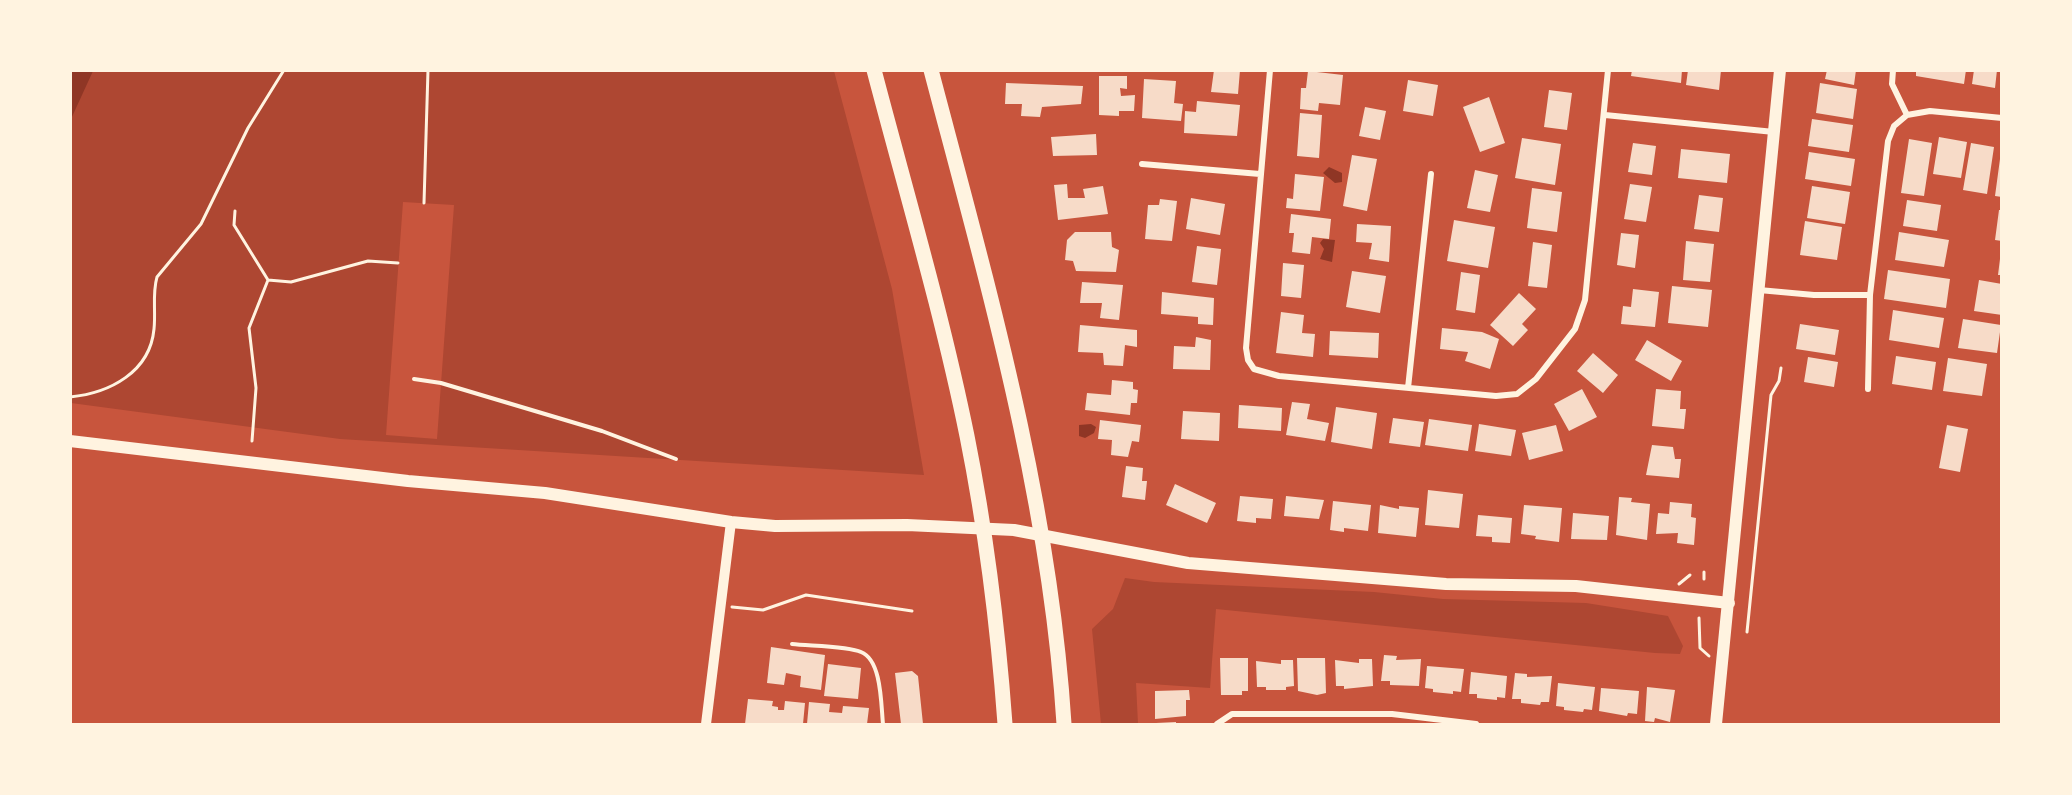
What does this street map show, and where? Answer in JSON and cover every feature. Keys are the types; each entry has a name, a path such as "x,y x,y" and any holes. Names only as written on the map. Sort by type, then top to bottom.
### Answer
{"highway":[{"path":"874,70 946,342 967,438 988,562 1005,724"},
{"path":"932,70 1023,429 1048,575 1064,724"}],"main road":[{"path":"1716,724 1780,70"},
{"path":"70,441 408,481 545,493 731,522 775,526 907,525 1014,530 1188,563 1446,584 1576,586 1729,603"}],"street":[{"path":"1270,70 1246,348 1248,360 1254,369 1265,374 1496,396 1517,394 1536,379 1575,329 1585,300 1608,70"},
{"path":"1893,70 1892,84 1907,115"},
{"path":"1868,389 1870,295 1888,141 1894,126 1907,115 1930,111 2001,118"},
{"path":"1605,115 1775,132"},
{"path":"1142,164 1260,174"},
{"path":"1408,388 1431,174"},
{"path":"1758,290 1814,295 1870,295"},
{"path":"706,724 731,522"},
{"path":"1217,724 1232,714 1392,714 1476,724"}],"lane":[{"path":"414,379 441,383 602,431 676,459"},
{"path":"792,644 862,652 872,662 879,678 883,724"}],"path":[{"path":"70,398 121,382 136,371 150,351 154,329 154,287 157,277 201,224 248,128 284,70"},
{"path":"424,203 428,70"},
{"path":"235,211 234,225 268,280"},
{"path":"268,280 291,282 368,261 398,263"},
{"path":"252,441 256,388 249,328 268,280"},
{"path":"1748,632 1771,395 1779,381 1781,368"},
{"path":"1704,572 1704,579"},
{"path":"722,606 763,610 806,596 912,611"},
{"path":"1700,618 1700,648"}],"shaded area":[{"path":"70,71 93,71 71,119"},
{"path":"71,71 834,71 892,289 924,475 340,439 71,403","holes":["403,202 454,205 437,439 386,435"]},
{"path":"1329,167 1342,173 1342,182 1335,183 1323,173"},
{"path":"1323,239 1335,240 1332,262 1320,259 1324,249 1320,243"},
{"path":"1091,424 1096,427 1094,433 1085,438 1079,436 1079,425"},
{"path":"1125,578 1154,582 1374,592 1443,599 1586,603 1668,616 1683,646 1680,654 1655,653 1216,609 1210,688 1136,683 1138,724 1101,724 1092,629 1113,609"}],"building":[{"path":"1214,70 1240,70 1238,94 1211,92"},
{"path":"1632,70 1682,70 1681,83 1631,76"},
{"path":"1688,70 1721,70 1719,90 1686,85"},
{"path":"1827,70 1856,70 1854,85 1825,79"},
{"path":"1916,70 1966,70 1964,84 1916,76"},
{"path":"1974,70 1997,70 1995,88 1972,84"},
{"path":"1308,71 1343,75 1340,105 1319,103 1318,111 1300,109 1301,88 1306,88"},
{"path":"1099,76 1127,76 1127,89 1120,88 1121,96 1135,95 1134,111 1119,111 1119,116 1099,115"},
{"path":"1144,79 1176,81 1174,103 1183,104 1181,121 1142,118"},
{"path":"1408,80 1438,85 1433,116 1403,111"},
{"path":"1006,83 1083,86 1081,104 1042,107 1040,117 1021,116 1022,104 1005,104"},
{"path":"1820,83 1857,89 1853,119 1816,113"},
{"path":"1549,90 1572,93 1567,130 1544,127"},
{"path":"1489,97 1505,143 1480,152 1463,107"},
{"path":"1197,101 1240,105 1237,136 1184,133 1185,111 1196,112"},
{"path":"1365,107 1386,111 1380,140 1359,136"},
{"path":"1300,113 1322,115 1319,158 1297,156"},
{"path":"1812,119 1853,125 1849,152 1808,146"},
{"path":"1096,134 1097,155 1053,156 1051,137"},
{"path":"1939,137 1967,142 1961,178 1933,174"},
{"path":"1522,138 1561,144 1555,185 1515,178"},
{"path":"1909,139 1932,143 1924,196 1901,193"},
{"path":"1633,143 1656,146 1652,175 1628,172"},
{"path":"1971,143 1994,147 1987,194 1963,190"},
{"path":"1681,149 1730,154 1727,183 1678,178"},
{"path":"1809,152 1855,159 1851,186 1805,179"},
{"path":"1352,155 1377,159 1367,211 1343,206"},
{"path":"2000,159 2002,159 2002,197 1995,196"},
{"path":"1475,170 1498,175 1490,212 1467,208"},
{"path":"1295,174 1324,177 1320,211 1286,208 1287,198 1293,199"},
{"path":"1067,184 1068,198 1085,198 1083,189 1103,186 1108,214 1058,220 1054,185"},
{"path":"1630,184 1652,187 1646,222 1624,219"},
{"path":"1812,186 1850,192 1845,224 1807,218"},
{"path":"1532,188 1562,192 1557,232 1527,228"},
{"path":"1699,195 1723,198 1719,232 1694,229"},
{"path":"1191,198 1225,204 1220,235 1186,229"},
{"path":"1160,199 1177,201 1172,241 1145,239 1148,205 1159,205"},
{"path":"1907,200 1941,205 1937,231 1903,226"},
{"path":"1999,210 2002,210 2002,241 1995,240"},
{"path":"1291,214 1331,219 1329,239 1312,237 1310,254 1292,252 1294,233 1289,233"},
{"path":"1454,220 1495,227 1488,268 1447,261"},
{"path":"1805,221 1842,227 1837,260 1800,255"},
{"path":"1357,224 1391,226 1389,262 1369,259 1372,243 1356,242"},
{"path":"1075,232 1111,232 1112,247 1119,250 1116,272 1076,271 1073,261 1065,260 1067,240"},
{"path":"1899,232 1949,240 1944,267 1895,260"},
{"path":"1621,233 1639,235 1635,268 1617,265"},
{"path":"1686,241 1714,244 1710,282 1683,280"},
{"path":"1533,242 1552,245 1547,288 1528,286"},
{"path":"1197,246 1221,249 1217,285 1192,282"},
{"path":"2000,259 2002,259 2002,275 1998,275"},
{"path":"1283,263 1304,265 1301,298 1281,296"},
{"path":"1888,270 1950,279 1946,308 1884,299"},
{"path":"1352,271 1386,276 1380,313 1346,307"},
{"path":"1461,272 1480,275 1475,313 1456,310"},
{"path":"1979,280 2002,284 2002,315 1974,311"},
{"path":"1082,282 1123,285 1119,320 1100,318 1102,303 1080,303"},
{"path":"1672,286 1712,290 1708,327 1668,323"},
{"path":"1633,289 1659,292 1655,327 1621,324 1623,306 1631,307"},
{"path":"1162,292 1214,298 1213,325 1198,324 1198,317 1161,314"},
{"path":"1519,293 1536,309 1522,324 1528,330 1513,346 1490,325"},
{"path":"1893,310 1944,318 1939,348 1889,340"},
{"path":"1281,312 1304,315 1302,333 1315,334 1313,357 1276,353"},
{"path":"1963,319 2001,325 1997,353 1958,348"},
{"path":"1800,324 1839,330 1835,355 1796,349"},
{"path":"1080,325 1137,330 1137,347 1125,345 1123,366 1104,365 1103,353 1078,352"},
{"path":"1442,328 1482,332 1499,339 1490,369 1465,361 1468,352 1440,349"},
{"path":"1330,331 1379,333 1378,358 1329,355"},
{"path":"1196,337 1211,340 1210,370 1173,369 1174,346 1195,347"},
{"path":"1647,340 1682,361 1671,381 1635,360"},
{"path":"1593,353 1618,375 1603,393 1577,371"},
{"path":"1896,356 1936,362 1932,390 1892,384"},
{"path":"1808,357 1838,362 1834,387 1804,382"},
{"path":"1948,358 1987,364 1982,396 1943,391"},
{"path":"1112,380 1133,382 1133,389 1138,390 1137,403 1131,403 1130,415 1085,410 1087,393 1111,395"},
{"path":"1582,389 1597,417 1569,431 1554,404"},
{"path":"1656,389 1681,391 1680,409 1686,409 1684,429 1652,426"},
{"path":"1292,402 1310,404 1307,419 1329,423 1325,441 1286,435"},
{"path":"1239,405 1282,408 1281,431 1238,428"},
{"path":"1336,407 1377,413 1372,449 1331,442"},
{"path":"1183,411 1220,413 1219,441 1181,439"},
{"path":"1393,418 1424,422 1420,447 1389,443"},
{"path":"1429,419 1472,425 1468,451 1425,445"},
{"path":"1100,420 1141,425 1139,442 1132,441 1128,457 1111,455 1112,440 1098,439"},
{"path":"1479,424 1516,430 1511,456 1475,451"},
{"path":"1556,425 1563,451 1529,460 1522,433"},
{"path":"1947,425 1968,429 1960,472 1939,468"},
{"path":"1652,445 1673,447 1675,459 1681,459 1679,478 1646,475"},
{"path":"1126,466 1143,468 1142,481 1147,481 1145,500 1122,497"},
{"path":"1175,484 1216,503 1207,523 1166,505"},
{"path":"1428,490 1463,494 1459,528 1425,525"},
{"path":"1240,496 1273,499 1271,519 1256,518 1256,523 1237,521"},
{"path":"1286,496 1324,500 1319,519 1284,516"},
{"path":"1619,497 1632,498 1631,502 1650,504 1647,540 1616,535"},
{"path":"1333,501 1371,505 1368,531 1344,528 1344,532 1330,530"},
{"path":"1670,502 1692,504 1691,517 1696,518 1694,545 1677,543 1678,533 1656,534 1658,513 1669,514"},
{"path":"1380,505 1399,509 1399,506 1419,508 1416,537 1378,533"},
{"path":"1524,505 1562,508 1559,542 1535,539 1536,536 1521,534"},
{"path":"1573,513 1609,516 1607,540 1571,539"},
{"path":"1478,515 1512,518 1510,543 1492,542 1492,537 1476,536"},
{"path":"771,647 825,655 821,690 800,687 801,676 786,673 784,685 767,683"},
{"path":"1384,655 1397,656 1396,660 1421,659 1419,686 1390,685 1390,681 1381,681"},
{"path":"1220,658 1248,658 1248,691 1242,691 1242,695 1221,695"},
{"path":"1297,658 1325,658 1326,693 1317,695 1298,691"},
{"path":"1359,659 1372,659 1373,686 1344,689 1344,686 1336,686 1335,660 1359,663"},
{"path":"1281,660 1293,660 1294,686 1286,687 1286,690 1266,690 1266,687 1257,687 1256,661 1281,664"},
{"path":"828,664 861,668 858,699 824,696"},
{"path":"1427,666 1464,669 1461,692 1453,691 1453,694 1433,692 1433,689 1425,688"},
{"path":"912,671 918,676 923,724 901,724 895,673"},
{"path":"1471,672 1507,676 1505,698 1497,697 1497,700 1477,698 1477,694 1469,694"},
{"path":"1515,673 1527,674 1527,677 1552,676 1549,702 1541,702 1540,705 1521,703 1521,699 1512,699"},
{"path":"1558,683 1595,687 1592,710 1584,709 1583,712 1564,710 1564,707 1556,706"},
{"path":"1647,687 1675,690 1670,722 1655,718 1654,722 1645,721"},
{"path":"1601,688 1639,691 1637,714 1628,713 1627,716 1599,711"},
{"path":"1189,690 1190,700 1186,700 1186,716 1155,719 1155,691"},
{"path":"748,699 773,701 772,706 778,707 778,710 784,710 785,701 805,703 803,724 745,724"},
{"path":"809,702 830,704 829,712 842,713 843,706 869,708 867,724 807,724"},
{"path":"1176,722 1176,724 1156,724 1156,723"}]}
